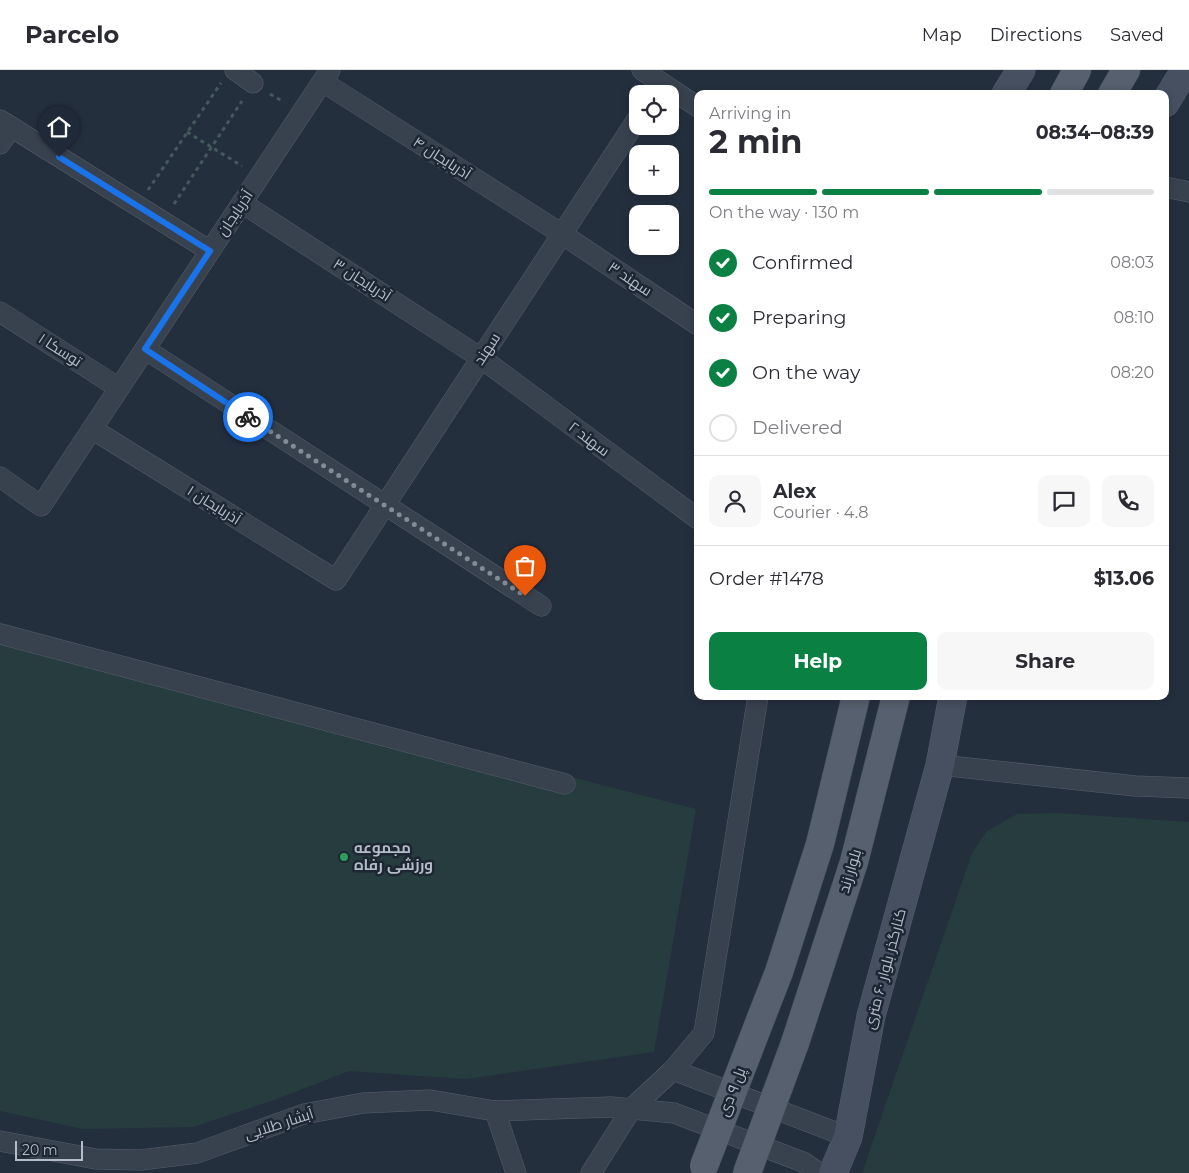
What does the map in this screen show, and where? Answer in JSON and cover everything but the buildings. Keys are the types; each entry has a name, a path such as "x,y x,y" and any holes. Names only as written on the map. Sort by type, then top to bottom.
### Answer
{"main road":[{"path":"1008,90 1021,70"},
{"path":"1066,90 1077,70"},
{"path":"1114,90 1126,70"},
{"path":"1169,96 1185,70"},
{"name":"پل ۹ دی","path":"703,1170 780,972 820,844 855,700"},
{"name":"بلوار زند","path":"747,1173 795,1043 854,862 895,700"},
{"name":"کنارگذر بلوار ۶۰ متری","path":"833,1173 848,1137 872,1016 940,764 952,700"}],"street":[{"path":"642,70 694,104"},
{"path":"230,74 253,83"},
{"name":"آذربایجان","path":"0,477 41,506 326,76"},
{"name":"آذربایجان ۴","path":"326,76 562,234"},
{"path":"0,144 6,124 210,251"},
{"name":"سهند","path":"336,580 629,132"},
{"path":"1169,188 1189,192"},
{"name":"آذربایجان ۳","path":"242,203 481,358"},
{"name":"سهند ۳","path":"562,234 694,322"},
{"name":"توسکا ۱","path":"0,312 119,388"},
{"path":"145,349 541,606"},
{"name":"سهند ۲","path":"481,358 694,516"},
{"name":"آذربایجان ۱","path":"92,429 336,580"},
{"path":"0,634 565,784"},
{"path":"591,1173 632,1108 673,1070 704,1033 757,700"},
{"path":"940,764 1135,786 1189,788"},
{"path":"673,1070 848,1137"},
{"name":"آبشار طلایی","path":"0,1141 96,1159 142,1160 197,1153 304,1114 363,1104 430,1100 495,1111 611,1107 674,1113 803,1162 819,1173"},
{"path":"495,1111 516,1173"}],"path":[{"path":"137,206 187,132 230,74"},
{"path":"162,222 253,83 301,113"},
{"path":"187,132 260,176"}],"green space":[{"name":"مجموعه ورزشی رفاه","path":"0,622 258,697 696,809 654,1052 466,1079 349,1071 277,1099 193,1127 83,1129 0,1111"},
{"path":"1058,813 1189,822 1189,1173 862,1173 972,853 987,831 1017,814"}],"way so far":[{"path":"248,417 525,596"}],"place":[{"name":"مجموعه ورزشی رفاه","path":"344,857"}],"route":[{"path":"59,157 210,251 145,349 248,417"}]}
